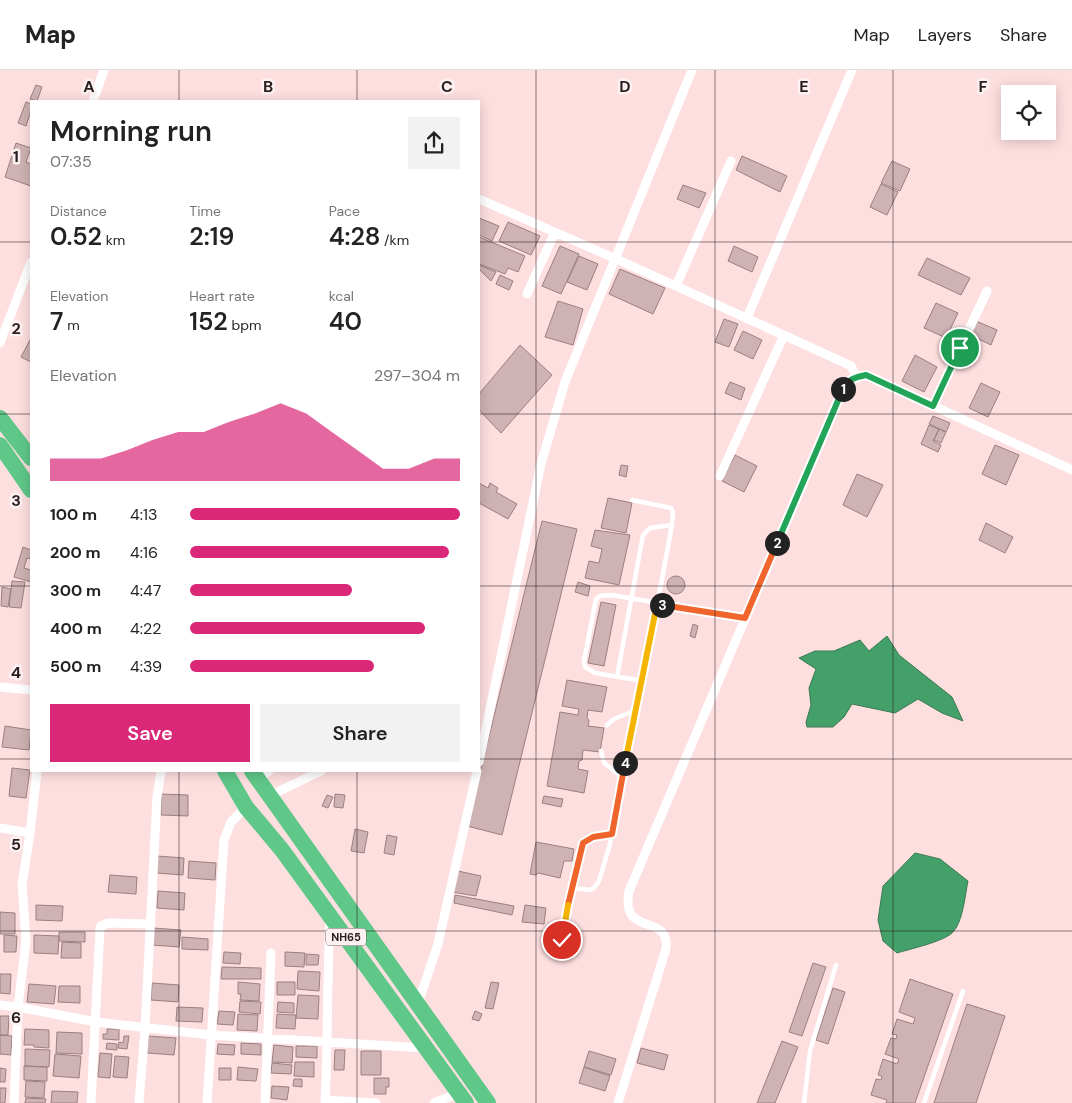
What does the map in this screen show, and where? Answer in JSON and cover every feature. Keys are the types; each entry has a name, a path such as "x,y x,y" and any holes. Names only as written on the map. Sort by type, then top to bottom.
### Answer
{"highway":[{"path":"0,418 30,454"},
{"path":"0,445 30,489"},
{"name":"NH65","path":"226,772 246,807 282,850 462,1098"},
{"name":"NH65","path":"259,774 269,796 488,1103"}],"street":[{"path":"94,100 104,70"},
{"path":"480,757 541,464 565,382 692,70"},
{"path":"747,318 852,70"},
{"path":"676,286 731,160"},
{"path":"480,199 845,363 854,370 856,376"},
{"path":"527,294 555,232"},
{"path":"0,343 30,265"},
{"path":"933,406 987,291"},
{"path":"720,476 784,335"},
{"path":"618,1103 666,949 667,940 665,934 659,929 631,917 627,901 629,891 848,381 856,376 866,375 1072,470"},
{"path":"0,687 30,690"},
{"path":"14,1103 18,1007 26,940 22,885 37,772"},
{"path":"139,1103 160,772"},
{"path":"269,796 319,772"},
{"path":"418,1003 438,944 477,772"},
{"path":"208,1103 224,840 231,822 246,807"},
{"path":"0,828 30,832"},
{"path":"330,916 325,1101 376,1103"},
{"path":"91,1103 101,926 108,923 151,924"},
{"path":"265,1103 271,953"},
{"path":"0,1005 96,1022 211,1035 426,1048"},
{"path":"434,1103 462,1098"}],"lane":[{"path":"572,888 590,890 597,885 610,844 672,525 673,512 670,508 632,500"},
{"path":"617,677 644,532 650,528 672,525"},
{"path":"643,681 595,673 585,667 584,661 596,599 600,596 612,595 745,618"},
{"path":"607,725 614,718 636,710"},
{"path":"601,751 604,763 622,777"},
{"path":"562,940 583,843 593,837 612,834"},
{"path":"804,1103 810,1051 836,965"},
{"path":"924,1103 963,992"}],"shaded area":[{"path":"887,636 899,655 952,697 963,721 942,713 918,699 895,713 852,704 844,717 833,727 807,727 806,722 811,705 809,688 816,669 799,658 815,651 834,651 860,640 869,651"},
{"path":"915,853 940,859 968,881 965,901 959,923 952,933 934,942 897,953 883,941 878,920 883,886"}],"building":[{"path":"36,85 42,87 37,100 30,99"},
{"path":"26,102 30,104 30,114 26,126 18,123"},
{"path":"16,143 30,148 26,162 30,164 30,186 5,177"},
{"path":"742,156 787,176 780,192 736,170"},
{"path":"892,161 910,169 900,191 881,183"},
{"path":"881,184 898,192 887,215 870,207"},
{"path":"683,185 706,193 699,208 677,199"},
{"path":"480,218 499,226 492,241 480,235"},
{"path":"508,222 540,236 531,255 499,241"},
{"path":"480,237 525,256 518,272 508,268 505,274 480,264"},
{"path":"560,246 579,254 561,294 542,286"},
{"path":"734,246 758,257 752,272 728,261"},
{"path":"579,256 598,264 587,290 567,282"},
{"path":"927,258 970,278 961,295 918,275"},
{"path":"480,265 496,272 491,281 480,270"},
{"path":"620,269 665,288 653,314 609,294"},
{"path":"500,275 513,281 509,290 496,284"},
{"path":"558,301 583,309 573,345 545,337"},
{"path":"936,303 958,313 946,338 924,328"},
{"path":"724,319 738,324 729,347 715,342"},
{"path":"976,321 997,330 991,345 970,335"},
{"path":"743,331 762,340 753,359 734,350"},
{"path":"30,340 30,362 21,357"},
{"path":"520,345 552,375 501,433 480,411 480,393"},
{"path":"915,355 937,367 924,392 902,381"},
{"path":"730,382 745,388 741,400 725,393"},
{"path":"981,383 1000,392 988,417 969,408"},
{"path":"933,416 950,423 946,432 929,424"},
{"path":"929,425 939,429 933,441 941,445 938,452 921,444"},
{"path":"939,429 946,432 941,443 934,440"},
{"path":"995,445 1019,455 1006,485 982,474"},
{"path":"735,455 757,466 744,492 722,481"},
{"path":"621,465 628,466 626,477 619,475"},
{"path":"857,474 883,485 867,517 843,505"},
{"path":"490,483 498,488 496,492 517,504 508,519 480,504 480,484 488,488"},
{"path":"608,498 632,503 626,533 601,528"},
{"path":"542,521 577,529 502,835 467,826"},
{"path":"986,523 1013,537 1005,553 979,540"},
{"path":"595,530 630,535 619,585 585,578 589,561 599,563 602,549 591,546"},
{"path":"23,547 30,550 30,559 27,558 24,568 30,570 30,582 14,577"},
{"path":"676,576 682,579 685,585 682,591 676,594 670,591 667,585 670,579"},
{"path":"12,581 25,582 21,608 9,607"},
{"path":"578,582 590,586 588,596 575,592"},
{"path":"2,587 11,589 8,607 1,606"},
{"path":"601,602 616,605 604,666 588,663"},
{"path":"693,624 698,626 695,638 690,636"},
{"path":"567,680 607,687 602,712 588,710 588,726 604,728 600,752 583,750 582,760 579,761 578,769 588,771 584,793 547,786 560,712 578,715 579,709 562,706"},
{"path":"5,726 30,730 29,750 2,747"},
{"path":"12,768 30,770 26,798 9,796"},
{"path":"161,794 188,795 188,816 161,815"},
{"path":"335,794 345,795 343,808 334,807"},
{"path":"327,795 333,797 328,808 322,806"},
{"path":"544,796 563,799 561,807 542,803"},
{"path":"355,829 368,832 364,853 351,851"},
{"path":"387,835 397,837 394,855 384,853"},
{"path":"536,842 574,849 572,861 564,861 560,878 538,873 536,875 530,874"},
{"path":"157,856 184,858 183,875 156,873"},
{"path":"189,861 216,863 215,880 188,878"},
{"path":"458,871 481,876 476,896 452,892"},
{"path":"110,875 137,877 136,894 108,892"},
{"path":"158,891 185,893 184,910 157,908"},
{"path":"455,895 514,906 512,915 454,903"},
{"path":"36,905 63,906 62,921 36,920"},
{"path":"525,905 546,908 544,924 522,922"},
{"path":"0,912 15,913 15,934 0,934"},
{"path":"153,928 181,930 179,947 152,945"},
{"path":"59,932 85,932 85,942 59,941"},
{"path":"4,935 17,936 16,952 4,952"},
{"path":"34,935 59,936 58,954 34,953"},
{"path":"182,937 208,939 208,950 182,949"},
{"path":"62,942 81,943 81,958 61,958"},
{"path":"224,952 241,953 240,964 223,963"},
{"path":"285,952 305,953 304,967 285,966"},
{"path":"306,954 319,955 318,965 306,965"},
{"path":"813,963 826,967 802,1036 789,1032"},
{"path":"222,967 261,968 261,979 221,979"},
{"path":"298,971 320,972 319,991 297,989"},
{"path":"0,974 11,974 10,994 0,993"},
{"path":"910,979 953,994 915,1103 886,1103 887,1100 871,1095 876,1079 881,1080 882,1076 878,1075 883,1059 897,1064 899,1059 885,1054 891,1038 896,1039 897,1035 892,1034 897,1019 913,1024 915,1018 899,1012"},
{"path":"238,982 260,984 259,1001 240,1000 241,994 238,994"},
{"path":"277,982 295,982 295,995 277,995"},
{"path":"491,982 499,983 493,1009 485,1008"},
{"path":"152,983 179,985 178,1002 151,1000"},
{"path":"29,984 56,986 54,1004 27,1002"},
{"path":"59,986 80,986 80,1003 58,1002"},
{"path":"833,988 845,992 828,1044 816,1040"},
{"path":"298,995 319,996 318,1019 296,1018"},
{"path":"240,1001 261,1002 260,1014 239,1012"},
{"path":"278,1002 294,1003 294,1013 277,1012"},
{"path":"967,1004 1005,1016 976,1103 934,1103"},
{"path":"177,1007 203,1008 202,1022 176,1021"},
{"path":"219,1011 235,1012 233,1025 217,1024"},
{"path":"475,1011 482,1014 479,1021 472,1019"},
{"path":"238,1014 258,1015 257,1031 237,1030"},
{"path":"277,1014 296,1015 295,1029 276,1028"},
{"path":"0,1016 9,1016 8,1035 0,1035"},
{"path":"25,1029 49,1030 49,1048 24,1045"},
{"path":"107,1029 119,1029 119,1040 103,1039 103,1034 107,1034"},
{"path":"57,1032 82,1033 82,1054 56,1053"},
{"path":"0,1035 12,1036 11,1055 0,1054"},
{"path":"124,1036 129,1036 127,1049 118,1048 119,1042 123,1043"},
{"path":"148,1036 176,1038 174,1055 147,1053"},
{"path":"782,1041 798,1047 775,1103 757,1103"},
{"path":"107,1043 117,1044 117,1050 106,1049"},
{"path":"241,1043 261,1044 261,1055 241,1054"},
{"path":"218,1044 235,1045 234,1055 217,1054"},
{"path":"274,1045 293,1047 292,1063 272,1062"},
{"path":"296,1046 317,1046 317,1058 296,1057"},
{"path":"641,1048 668,1055 664,1070 637,1063"},
{"path":"25,1049 50,1050 49,1067 25,1066"},
{"path":"335,1050 345,1050 344,1070 334,1070"},
{"path":"361,1051 381,1051 381,1075 361,1075"},
{"path":"589,1051 616,1059 611,1075 584,1067"},
{"path":"100,1053 112,1054 110,1078 98,1077"},
{"path":"55,1054 81,1056 79,1078 53,1076"},
{"path":"115,1056 129,1057 127,1078 113,1077"},
{"path":"295,1062 314,1062 314,1077 294,1076"},
{"path":"272,1063 292,1065 291,1074 271,1073"},
{"path":"24,1066 47,1067 47,1081 24,1080"},
{"path":"238,1067 258,1069 256,1081 237,1080"},
{"path":"584,1067 610,1076 605,1091 579,1083"},
{"path":"0,1068 6,1069 5,1082 0,1082"},
{"path":"219,1068 231,1068 231,1080 219,1080"},
{"path":"374,1078 389,1078 389,1087 386,1087 386,1094 374,1094"},
{"path":"294,1079 302,1079 302,1087 293,1086"},
{"path":"26,1081 45,1082 44,1098 25,1097"},
{"path":"272,1086 289,1087 287,1100 271,1098"},
{"path":"0,1088 6,1088 5,1103 0,1103"},
{"path":"52,1091 78,1092 77,1103 51,1103"},
{"path":"26,1098 46,1099 45,1103 25,1103"}],"route":[{"path":"562,940 583,843 593,837 612,834 657,604 745,618 848,381 856,376 866,375 933,406 960,348"}]}
